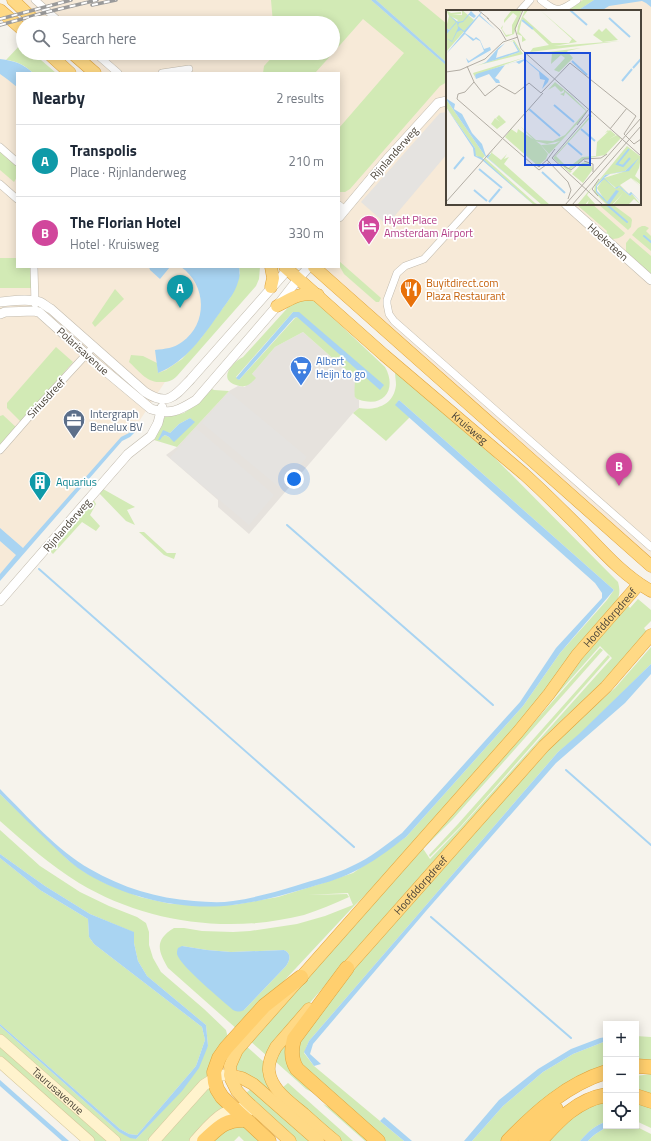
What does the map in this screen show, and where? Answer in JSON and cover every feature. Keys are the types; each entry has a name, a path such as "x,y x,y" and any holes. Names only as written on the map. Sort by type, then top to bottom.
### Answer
{"highway":[{"path":"12,0 29,16"},
{"path":"0,10 16,24"},
{"path":"56,60 69,72"},
{"path":"80,60 94,72"},
{"path":"271,287 273,278 272,268"},
{"name":"Kruisweg","path":"288,268 298,279 318,295 384,355 546,494 621,569 639,584 651,591"},
{"name":"Kruisweg","path":"315,268 651,566"},
{"path":"276,306 302,294 318,295"},
{"name":"Hoofddorpdreef","path":"230,1075 231,1062 237,1050 518,732 545,699 577,655 639,584"},
{"name":"Hoofddorpdreef","path":"334,1141 282,1094 271,1078 269,1066 272,1054 285,1036 544,746 606,687 651,636"},
{"path":"347,968 294,1039 292,1050 293,1059 298,1069 378,1141"},
{"path":"290,1141 251,1115 234,1109 219,1092 214,1078 214,1072 216,1065 226,1048 264,1006 301,977"},
{"path":"639,1066 651,1068"},
{"path":"639,1070 651,1068"},
{"path":"508,1141 544,1107 565,1091 581,1082 603,1073"},
{"path":"269,1141 236,1092 230,1075 242,1078 253,1084 318,1141"},
{"path":"525,1141 567,1100 582,1090 603,1080"},
{"path":"540,1141 563,1117 573,1109 595,1097 603,1096"},
{"path":"639,1097 651,1101"},
{"path":"204,1141 223,1124 251,1115"}],"main road":[{"name":"Taurusavenue","path":"0,1040 115,1141"},
{"name":"Taurusavenue","path":"0,1062 89,1141"},
{"path":"154,1141 204,1085 220,1075 230,1075"},
{"path":"195,1141 216,1118 234,1109"}],"street":[{"path":"35,0 53,16"},
{"path":"521,10 530,0"},
{"path":"541,0 554,10 562,10 577,0"},
{"path":"103,60 117,72"},
{"path":"169,72 189,69"},
{"name":"Rijnlanderweg","path":"341,213 438,103 446,99"},
{"path":"0,147 16,161"},
{"path":"0,184 16,198"},
{"path":"473,205 424,259 405,266 397,273 387,300 387,311 394,321 651,547"},
{"name":"Hoeksteen","path":"567,205 651,280"},
{"path":"0,314 35,306 34,268"},
{"path":"163,399 170,398 176,394 191,379 288,268"},
{"path":"161,412 181,410 196,400 308,268"},
{"name":"Polarisavenue","path":"0,302 21,300 35,306 39,312 87,355 151,409 161,412"},
{"name":"Polarisavenue","path":"35,306 41,303 51,309 145,392 155,398 163,399"},
{"name":"Siriusdreef","path":"0,450 93,347"},
{"name":"Rijnlanderweg","path":"0,601 128,454 151,436 155,430 161,412 163,399"}],"shaded area":[{"path":"7,0 651,0 651,574 305,268 340,268 340,72 87,72 74,60 340,60 340,16 24,16"},
{"path":"0,69 16,76 16,268 203,268 220,298 138,423 0,578"},
{"path":"446,112 446,155 387,225 361,202 440,113"},
{"path":"303,332 355,378 355,397 359,400 359,408 353,413 249,534 218,507 218,500 166,455 177,447 229,391 238,386 245,387 252,374 275,347"},
{"path":"229,392 307,457 280,488 202,423"},
{"path":"196,428 274,495 249,525 170,458"}],"green space":[{"path":"271,0 371,0 446,65 446,83 440,86 350,189 345,192 340,192 340,127 404,53 363,19 340,45 340,16 272,16"},
{"path":"376,0 418,0 446,23 446,62"},
{"path":"583,0 594,0 579,10 568,10"},
{"path":"16,49 16,60 41,60 55,72 32,72 21,64 6,60"},
{"path":"270,60 327,60 316,72 263,72 264,66"},
{"path":"0,151 16,164 16,179 14,182 0,170"},
{"path":"577,205 593,205 625,233 621,237 611,239 606,234 607,231"},
{"path":"599,205 613,205 631,218 631,227 628,230"},
{"path":"642,226 649,228 646,231 651,236 651,251 632,235"},
{"path":"630,238 651,256 651,275 626,252 626,243"},
{"path":"0,258 16,258 16,268 31,268 31,288 0,288"},
{"path":"340,262 381,298 379,302 376,302 344,274 340,267"},
{"path":"239,268 260,268 259,279 256,286 175,378 171,381 155,382 143,375 129,362 131,355 143,356 157,363 158,373 166,370 182,359 201,338 230,298 240,273"},
{"path":"115,289 124,299 95,327 92,323"},
{"path":"310,299 315,301 385,367 390,381 387,393 384,397 372,402 356,398 355,378 303,332 275,347 252,374 256,378 250,384 242,386 230,382 227,375 231,366 243,357 292,303","holes":["293,312 299,312 297,317 239,380 236,377"]},
{"path":"56,347 73,362 21,422 7,408 7,403"},
{"path":"395,372 493,456 618,582 619,596 617,601 544,696 388,873 353,907 238,1030 168,968 160,951 163,937 174,928 233,932 297,924 325,916 353,905 348,893 308,895 347,894 349,897 304,915 275,921 246,924 217,924 160,916 132,908 105,897 68,876 28,846 0,821 0,794 68,860 86,873 107,884 140,897 171,904 233,905 278,897 353,873 406,837 523,706 560,653 614,590 399,400 396,405 410,417 386,441 353,413 359,408 365,409 378,407 388,402 395,392","holes":["182,946 231,952 284,950 290,957 286,966 244,1010"]},
{"path":"212,389 229,391 177,447 154,440 165,417 184,413","holes":["190,418 194,422 174,441 165,435 162,437 166,432 170,433 179,424"]},
{"path":"3,415 17,428 0,447 0,416"},
{"path":"103,489 135,507 127,510 135,525 126,521 99,493"},
{"path":"93,499 96,504 90,515 100,526 96,531 82,522 53,554 49,550"},
{"path":"139,532 144,532 167,553 176,553 174,559 164,555"},
{"path":"638,599 651,610 651,621 644,628 647,632 616,668 538,743 278,1039 266,1055 249,1040 626,604 630,608","holes":["600,646 612,658 461,827 430,859 422,847"]},
{"path":"651,647 651,664 579,735 558,752 309,1041 304,1053 314,1066 404,1141 382,1141 296,1061 300,1036 342,982 548,747 615,688"},
{"path":"600,648 603,650 453,819 424,848 423,847"},
{"path":"608,655 610,657 461,826 430,857 429,855"},
{"path":"0,830 40,866 80,892 137,917 146,923 149,932 149,945 153,958 161,972 226,1030 228,1038 209,1074 147,1141 120,1141 0,1035 0,1026 119,1132 136,1139 181,1091 208,1046 206,1025 147,976 138,961 133,932 90,914 45,886 0,854"},
{"path":"0,858 40,890 88,919 89,937 94,944 202,1027 205,1040 196,1066 137,1135 129,1134 120,1129 0,1024"},
{"path":"639,1036 651,1037 651,1061 639,1063"},
{"path":"288,1037 289,1048 331,1102 306,1089 276,1062"},
{"path":"603,1042 603,1070 505,1141 472,1141 503,1106 543,1072 573,1054"},
{"path":"0,1045 109,1141 95,1141 0,1058"},
{"path":"245,1045 264,1062 275,1094 272,1096 250,1077 235,1069 237,1059"},
{"path":"651,1074 651,1099 639,1095 639,1076"},
{"path":"288,1083 353,1141 340,1141 282,1088"},
{"path":"209,1086 225,1106 210,1118 189,1141 158,1141"},
{"path":"252,1088 313,1141 296,1141 245,1094"},
{"path":"603,1101 603,1123 592,1129 580,1141 549,1141 578,1112"},
{"path":"639,1103 651,1107 651,1128 639,1122"},
{"path":"323,1104 345,1115 374,1141 365,1141"},
{"path":"235,1125 247,1127 262,1141 244,1141 239,1136 234,1141 207,1141"},
{"path":"639,1128 651,1134 651,1141 588,1141 604,1129"}],"water":[{"path":"371,0 376,0 446,62 446,65"},
{"path":"594,0 651,0 651,7 642,1 609,6 603,10 579,10"},
{"path":"0,59 18,63 32,72 16,72 16,86 0,74"},
{"path":"149,268 169,268 160,279"},
{"path":"182,268 239,268 240,273 237,286 231,297 194,347 177,362 158,373 155,350 173,347 182,342 196,325 200,315 200,294 190,275"},
{"path":"293,312 299,312 384,385 380,390 297,317 294,318 239,380 236,378"},
{"path":"399,400 614,590 560,653 523,706 406,837 380,856 347,875 295,892 242,904 196,906 158,901 139,896 103,883 82,871 60,853 0,794 0,789 43,832 78,862 115,882 153,895 194,901 228,902 241,900 272,893 317,879 359,863 402,833 520,702 556,648 602,598 602,593 595,583 395,405"},
{"path":"190,418 195,422 174,442 165,435 158,440 163,430 170,433 179,424"},
{"path":"131,430 135,432 130,437 122,441 0,581 0,574 16,555 0,541 0,528 23,548 121,437 129,433"},
{"path":"651,664 651,674 625,703 556,763 426,911 313,1044 310,1054 321,1064 314,1066 304,1052 309,1041 558,752 579,734"},
{"path":"0,854 45,886 90,914 134,932 134,943 138,961 147,976 206,1025 208,1046 199,1068 182,1091 136,1139 130,1138 119,1132 0,1026 0,1024 120,1129 129,1134 137,1135 196,1066 205,1040 202,1027 94,944 89,937 88,919 40,890 0,858"},
{"path":"182,946 231,952 284,950 290,957 286,966 244,1010 238,1011 233,1010 185,966 177,954 178,948"},
{"path":"603,1038 603,1042 573,1054 543,1072 503,1106 472,1141 464,1141 499,1100 538,1069 571,1049"},
{"path":"0,1080 69,1141 62,1141 0,1086"},
{"path":"384,1117 412,1141 404,1141 380,1121"},
{"path":"603,1123 604,1129 588,1141 580,1141 592,1129"}],"waterway":[{"path":"607,205 627,222"},
{"path":"644,236 651,242"},
{"path":"287,525 493,705"},
{"path":"39,569 354,847"},
{"path":"566,770 651,845"},
{"path":"431,917 571,1038"}],"railway":[{"path":"0,19 71,0"},
{"path":"33,16 97,0"},
{"path":"92,5 116,0"},
{"path":"0,25 16,21"}],"place":[{"name":"Hyatt Place Amsterdam Airport","path":"369,246"},
{"name":"Transpolis","path":"180,308"},
{"name":"Buyitdirect.com Plaza Restaurant","path":"411,308"},
{"name":"Albert Heijn to go","path":"301,386"},
{"name":"Intergraph Benelux BV","path":"74,440"},
{"name":"The Florian Hotel","path":"619,486"},
{"name":"Aquarius","path":"40,502"}]}
